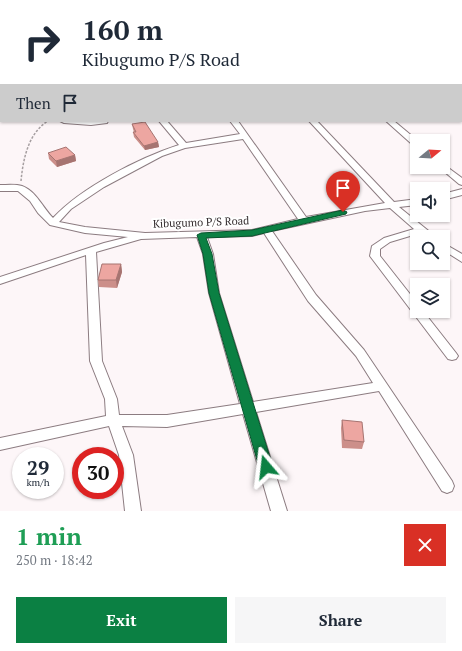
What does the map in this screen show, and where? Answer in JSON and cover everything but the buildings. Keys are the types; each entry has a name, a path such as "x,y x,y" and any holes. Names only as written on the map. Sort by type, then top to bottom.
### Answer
{"street":[{"path":"78,122 98,122"},
{"path":"163,122 184,146"},
{"path":"235,122 304,220"},
{"path":"314,122 393,205 420,230"},
{"path":"391,122 410,138"},
{"path":"0,188 20,188 34,199 41,211 53,223 68,207 101,185 159,154 184,146 244,136"},
{"path":"450,172 462,182"},
{"path":"450,195 462,192"},
{"name":"Kibugumo P/S Road","path":"53,223 85,230 145,236 252,233 304,220 365,208 410,203"},
{"path":"267,230 312,298 360,353 447,486"},
{"path":"410,233 387,240 376,248 375,256 410,302"},
{"path":"201,235 208,254 214,293 279,511"},
{"path":"0,281 91,251 145,236"},
{"path":"91,251 96,361 111,399 113,420 126,455 133,511"},
{"path":"450,251 462,259"},
{"path":"422,318 452,356"},
{"path":"0,444 113,420 167,421 382,386"}],"path":[{"path":"20,188 23,162 39,127 46,122"}],"route":[{"path":"266,467 214,293 208,254 201,235 252,233 343,212"}]}
